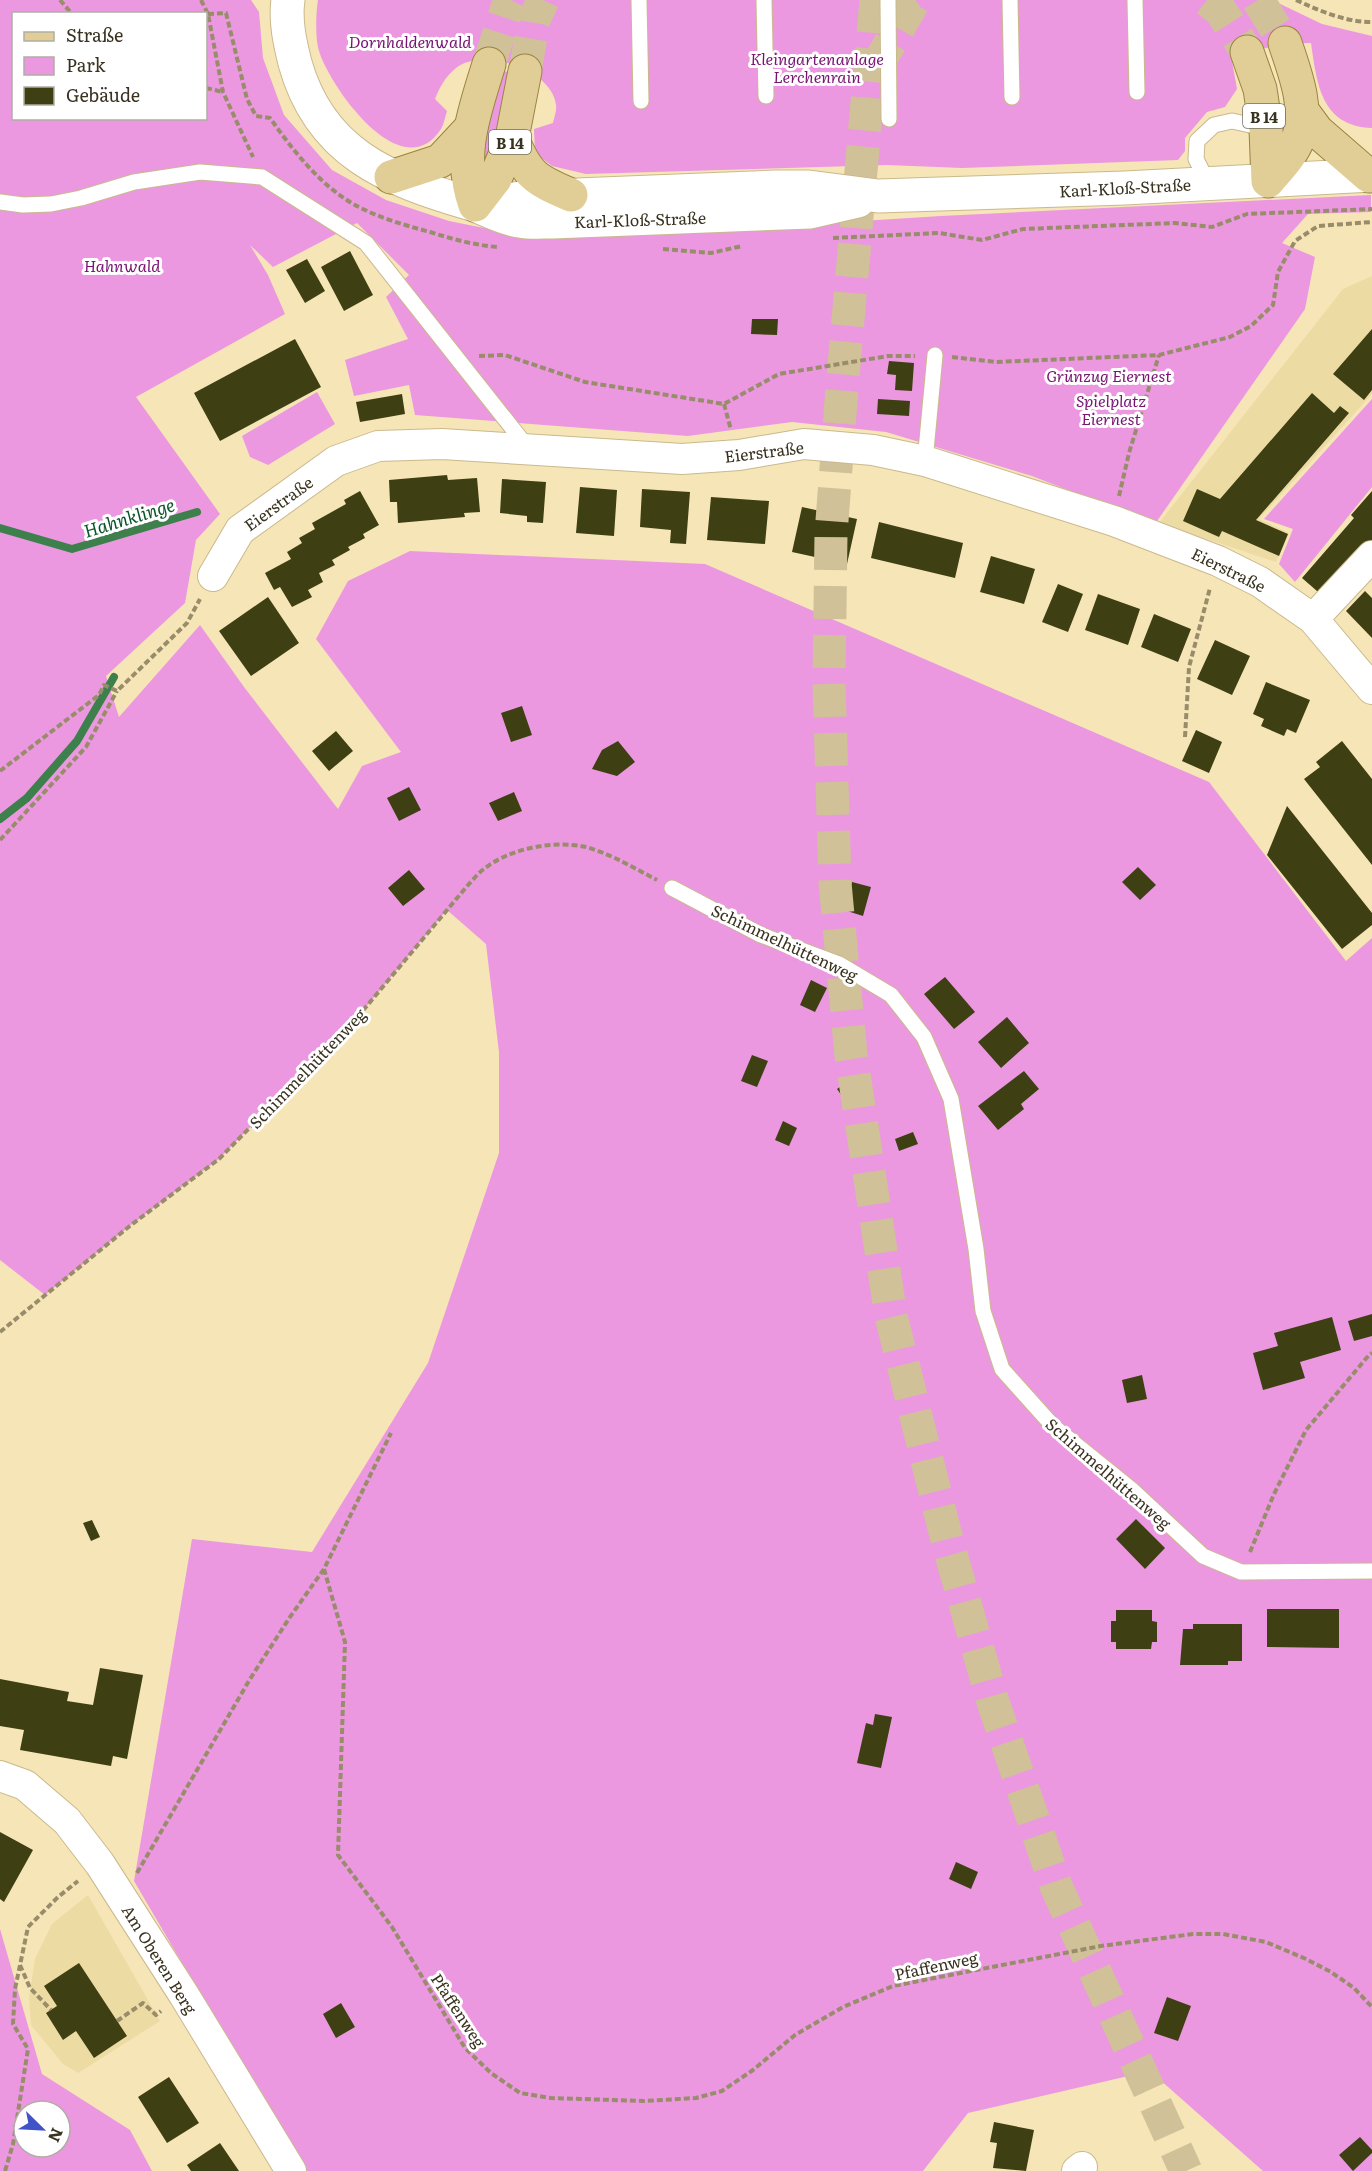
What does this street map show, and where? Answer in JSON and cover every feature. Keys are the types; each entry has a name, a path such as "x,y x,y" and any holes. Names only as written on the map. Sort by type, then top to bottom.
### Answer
{"main road":[{"name":"Karl-Kloß-Straße","path":"288,0 291,50 301,83 315,112 339,141 366,163 391,177 518,221 552,222 810,212 878,196"},
{"name":"B 14","path":"1285,44 1297,78 1307,136"},
{"name":"B 14","path":"1247,52 1260,89 1266,129 1268,181"},
{"name":"B 14","path":"475,205 466,164 469,130 489,64"},
{"name":"B 14","path":"475,205 495,179 512,138 525,71"},
{"name":"B 14","path":"391,177 440,161 469,130"},
{"name":"B 14","path":"1268,181 1307,136 1317,131 1370,175"},
{"name":"B 14","path":"512,138 522,164 538,179 572,195"},
{"name":"Karl-Kloß-Straße","path":"475,205 572,195 809,187 878,196 1125,188 1370,175"}],"street":[{"name":"Eierstraße","path":"213,576 240,530 336,461 378,446 442,444 682,459 739,455 804,444 873,450 925,461 1114,521 1218,561 1260,582 1313,619 1372,688"},
{"path":"1313,619 1372,556"},
{"name":"Am Oberen Berg","path":"0,1776 25,1785 67,1821 100,1864 184,1995 291,2171"}],"lane":[{"path":"639,0 641,101"},
{"path":"764,0 766,96"},
{"path":"888,0 889,119"},
{"path":"1010,0 1012,97"},
{"path":"1135,0 1137,92"},
{"path":"1208,183 1196,159 1197,141 1214,125 1232,121 1307,136"},
{"path":"0,202 23,205 51,204 81,198 134,182 200,172 262,177 366,243 528,449"},
{"path":"925,461 935,355"},
{"name":"Schimmelhüttenweg","path":"672,888 762,935 839,964 891,995 924,1037 951,1099 976,1249 983,1311 1002,1369 1053,1426 1131,1489 1203,1556 1242,1572 1372,1571"}],"path":[{"path":"60,0 70,12"},
{"path":"201,0 208,14 223,92 262,177"},
{"path":"1296,0 1324,13 1361,22 1372,22"},
{"path":"207,88 223,92"},
{"path":"1114,521 1129,453 1159,355"},
{"path":"1185,737 1190,667 1218,561"},
{"path":"0,840 86,747 115,690 187,623 213,576"},
{"path":"0,771 99,695 104,685 115,690"},
{"name":"Schimmelhüttenweg","path":"0,1332 131,1225 219,1159 355,1020 447,909 485,868 505,857 525,850 569,845 601,852 672,888"},
{"path":"1242,1572 1274,1494 1306,1430 1372,1353"},
{"path":"120,1895 129,1886 250,1679 324,1569 392,1433"},
{"name":"Pfaffenweg","path":"324,1569 345,1642 338,1855 392,1927 465,2048 491,2073 520,2093 550,2098 621,2100 696,2098 722,2091 753,2070 795,2035 843,2007 892,1986 1101,1946 1193,1934 1223,1934 1266,1942 1331,1972 1354,1988 1372,2007"},
{"path":"5,2171 12,2144 28,2049 13,2024 20,1964 28,1927 58,1897 100,1864"},
{"path":"20,1964 30,1988 51,2010"},
{"path":"117,2021 143,2003 156,2015"}],"shaded area":[{"path":"1372,276 1372,394 1259,519 1289,533 1276,562 1159,523 1343,289"},
{"path":"88,1895 160,2021 78,2073 63,2064 31,2025 29,1998 35,1959 52,1924"}],"green space":[{"path":"0,0 251,0 259,12 263,58 284,115 332,170 386,200 449,221 509,233 782,226 1371,195 1371,212 1308,214 1282,243 1315,257 1305,309 1155,524 1032,476 886,432 792,422 688,436 415,415 409,385 354,396 345,360 408,339 386,297 409,275 357,223 273,267 250,245 268,275 285,314 136,397 220,514 196,540 185,603 106,676 119,717 200,625 244,687 338,809 362,766 401,752 316,639 348,581 410,551 705,564 1209,782 1346,961 1372,938 1372,2171 1263,2171 1150,2071 968,2113 923,2171 304,2171 134,1881 192,1539 312,1552 428,1363 499,1153 499,1052 486,944 447,910 355,1020 219,1159 131,1225 45,1295 0,1260"},
{"path":"318,0 1272,0 1322,24 1372,36 1372,128 1342,120 1332,111 1319,87 1311,43 1301,43 1261,49 1232,61 1237,89 1225,107 1207,112 1185,138 1185,151 1178,160 962,168 887,165 586,174 552,166 535,153 534,129 553,123 556,107 552,92 530,72 498,61 468,62 456,68 449,75 435,99 447,111 444,123 441,129 425,144 407,147 388,140 370,126 352,107 326,67 317,40"},
{"path":"500,70 512,73 502,140 483,166 483,148"},
{"path":"317,392 335,424 268,465 250,457 242,436"},
{"path":"1372,399 1372,487 1295,582 1279,564 1293,529 1264,519"},
{"path":"0,1929 42,2074 130,2130 152,2171 0,2171"}],"building":[{"path":"350,251 373,295 344,311 321,267"},
{"path":"307,259 325,291 305,303 286,270"},
{"path":"752,319 778,319 777,335 751,334"},
{"path":"1372,329 1372,390 1364,400 1333,374"},
{"path":"295,339 321,387 220,441 194,393"},
{"path":"889,361 914,363 912,391 895,390 896,375 887,374"},
{"path":"1312,393 1334,413 1340,406 1349,413 1256,520 1288,534 1279,556 1222,531 1219,537 1183,521 1197,489 1220,499"},
{"path":"402,394 405,414 360,422 356,402"},
{"path":"878,399 910,401 909,416 877,414"},
{"path":"447,475 448,480 477,478 480,512 464,513 465,517 398,523 397,502 390,502 389,480"},
{"path":"502,479 546,482 543,523 527,522 527,516 500,513"},
{"path":"580,487 617,490 614,536 576,533"},
{"path":"642,489 690,492 686,544 670,543 671,530 640,527"},
{"path":"360,491 379,525 363,534 365,538 348,547 350,550 332,560 335,565 319,573 323,582 308,590 312,597 292,607 280,587 274,590 265,573 291,559 287,552 302,543 299,538 315,529 312,523 346,504 344,500"},
{"path":"1372,491 1372,543 1325,598 1302,578 1354,518 1351,515"},
{"path":"711,497 769,501 765,544 707,540"},
{"path":"802,507 857,519 847,564 792,552"},
{"path":"879,522 963,543 955,578 871,558"},
{"path":"991,556 1035,569 1024,604 980,592"},
{"path":"1058,584 1083,594 1068,632 1042,622"},
{"path":"1365,591 1372,598 1372,638 1346,611"},
{"path":"1098,594 1140,609 1128,645 1085,630"},
{"path":"268,597 299,643 251,676 219,631"},
{"path":"1154,614 1191,629 1178,662 1141,647"},
{"path":"1215,640 1250,656 1232,695 1197,679"},
{"path":"1266,682 1310,700 1296,733 1287,729 1284,736 1261,726 1264,719 1253,714"},
{"path":"522,706 532,735 511,742 501,713"},
{"path":"1196,730 1222,742 1209,773 1182,761"},
{"path":"336,731 353,751 329,771 312,751"},
{"path":"618,741 635,762 617,776 592,769 602,750"},
{"path":"1342,741 1372,779 1372,865 1304,779 1320,767 1316,762"},
{"path":"409,787 421,810 399,821 387,798"},
{"path":"514,792 522,811 498,821 489,803"},
{"path":"1287,806 1372,913 1372,925 1342,949 1267,855"},
{"path":"1138,867 1156,885 1140,900 1122,882"},
{"path":"409,870 425,889 403,906 388,888"},
{"path":"852,882 871,887 863,916 844,910"},
{"path":"945,977 975,1012 954,1029 924,994"},
{"path":"811,980 827,988 815,1012 800,1005"},
{"path":"1007,1017 1029,1043 1001,1068 978,1042"},
{"path":"752,1055 768,1061 757,1087 741,1081"},
{"path":"1024,1071 1039,1089 1021,1104 1024,1109 998,1130 978,1106"},
{"path":"854,1077 864,1091 847,1103 837,1089"},
{"path":"783,1121 797,1128 789,1146 775,1140"},
{"path":"913,1132 918,1144 899,1151 895,1139"},
{"path":"1372,1314 1372,1336 1354,1341 1348,1321"},
{"path":"1332,1317 1341,1350 1300,1362 1305,1378 1263,1390 1253,1353 1278,1346 1274,1333"},
{"path":"1142,1375 1147,1399 1127,1403 1122,1380"},
{"path":"1136,1519 1165,1548 1145,1569 1116,1539"},
{"path":"92,1520 100,1537 91,1541 83,1523"},
{"path":"1267,1609 1339,1609 1339,1648 1267,1647"},
{"path":"1116,1610 1152,1610 1152,1621 1157,1622 1157,1642 1152,1642 1151,1649 1116,1649 1116,1642 1111,1642 1111,1621 1116,1621"},
{"path":"1193,1624 1242,1624 1242,1661 1228,1661 1228,1665 1180,1665 1183,1629 1193,1629"},
{"path":"100,1668 143,1675 127,1759 113,1756 111,1766 20,1750 24,1730 0,1726 0,1679 69,1692 67,1701 93,1705"},
{"path":"875,1714 892,1717 881,1768 857,1763 866,1723 873,1725"},
{"path":"0,1832 33,1850 4,1902 0,1899"},
{"path":"956,1862 978,1872 971,1889 949,1879"},
{"path":"79,1963 127,2036 94,2058 76,2031 63,2040 46,2013 57,2006 44,1986"},
{"path":"1167,1997 1191,2006 1178,2041 1154,2033"},
{"path":"341,2003 355,2027 336,2038 323,2014"},
{"path":"169,2077 199,2123 167,2143 138,2097"},
{"path":"994,2122 1034,2130 1026,2171 993,2168 997,2143 990,2142"},
{"path":"1360,2137 1372,2153 1353,2171 1339,2155"},
{"path":"220,2143 239,2171 191,2171 187,2165"}],"waterway":[{"name":"Hahnklinge","path":"0,528 72,549 197,512"},
{"path":"0,819 27,798 77,741 114,677"}],"tunnel":[{"path":"489,64 511,0"},
{"path":"525,71 534,20 543,0"},
{"path":"876,0 831,534 829,683 835,883 851,1055 891,1316 947,1540 992,1699 1056,1886 1186,2171"},
{"path":"874,71 913,3 917,0"},
{"path":"1207,0 1221,11 1247,52"},
{"path":"1258,0 1285,43"}],"park label":[{"name":"Dornhaldenwald","path":"410,41"},
{"name":"Kleingartenanlage Lerchenrain","path":"817,67"},
{"name":"Hahnwald","path":"122,265"},
{"name":"Grünzug Eiernest","path":"1109,375"},
{"name":"Spielplatz Eiernest","path":"1111,409"}]}
